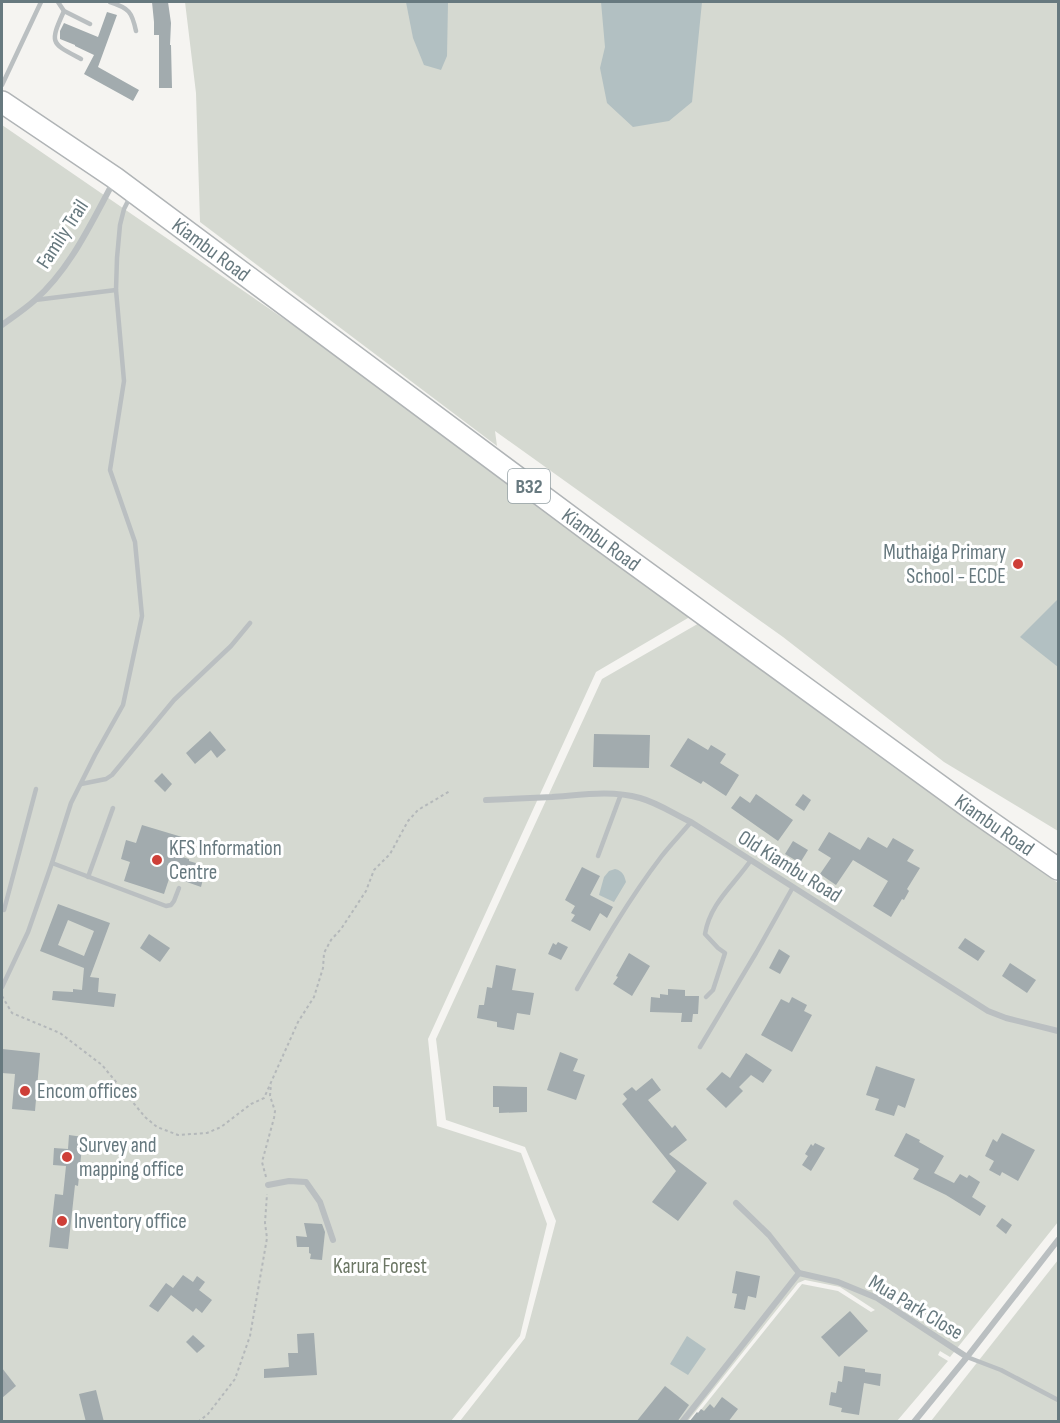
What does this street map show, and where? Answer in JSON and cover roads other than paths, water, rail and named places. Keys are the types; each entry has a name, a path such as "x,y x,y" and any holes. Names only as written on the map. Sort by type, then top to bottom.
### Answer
{"highway":[{"name":"Kiambu Road","path":"2,102 115,178 592,533 973,810 1059,869"}],"street":[{"name":"Family Trail","path":"2,325 35,300 66,267 115,178"},
{"name":"Old Kiambu Road","path":"486,800 621,794 653,802 691,822 988,1011 1006,1018 1059,1031"},
{"path":"268,1185 289,1181 306,1182 320,1202 333,1240"},
{"path":"682,1422 799,1272 769,1235 736,1203"},
{"path":"914,1422 1059,1239"},
{"name":"Mua Park Close","path":"799,1272 838,1282 877,1298 967,1357"}],"lane":[{"path":"2,85 41,2"},
{"path":"58,2 64,11 90,24"},
{"path":"111,2 127,9 133,16 136,32"},
{"path":"64,11 55,31 55,40 58,46 81,59"},
{"path":"2,987 28,932 71,803 123,705 142,616 135,542 110,470 124,381 116,290 120,225 124,209 133,192"},
{"path":"35,300 116,290"},
{"path":"81,784 106,779 112,775 174,700 231,646 250,623"},
{"path":"4,910 36,789"},
{"path":"598,856 621,794"},
{"path":"88,876 113,808"},
{"path":"577,989 630,900 662,855 691,822"},
{"path":"706,997 714,990 725,952 705,934 707,921 720,898 751,860"},
{"path":"52,863 166,906 174,902 179,888"},
{"path":"700,1047 793,887"},
{"path":"967,1357 1001,1370 1059,1400"}],"place":[{"name":"Muthaiga Primary School - ECDE","path":"1018,564"},
{"name":"KFS Information Centre","path":"157,860"},
{"name":"Encom offices","path":"25,1091"},
{"name":"Survey and mapping office","path":"67,1157"},
{"name":"Inventory office","path":"62,1221"}],"park label":[{"name":"Karura Forest","path":"380,1266"}]}
